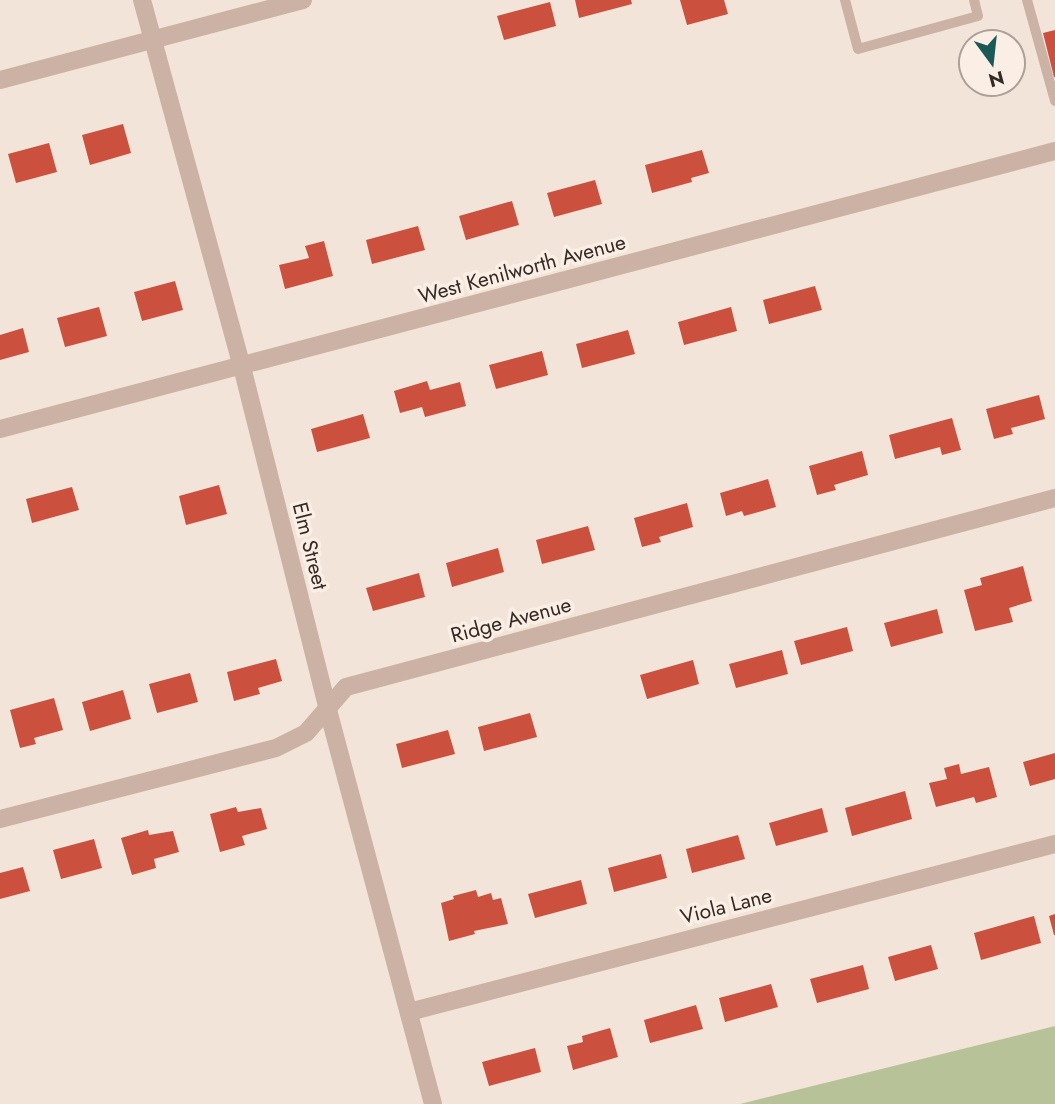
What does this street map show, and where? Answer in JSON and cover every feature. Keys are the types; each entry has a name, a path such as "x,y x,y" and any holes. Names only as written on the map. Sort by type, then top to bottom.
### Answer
{"street":[{"name":"Elm Street","path":"142,0 242,367 328,710 433,1104"},
{"path":"0,80 303,0"},
{"name":"West Kenilworth Avenue","path":"0,429 1055,151"},
{"name":"Ridge Avenue","path":"0,819 276,748 306,733 346,687 1055,498"},
{"name":"Viola Lane","path":"408,1012 1055,845"}],"lane":[{"path":"845,0 858,49 978,16 974,0"},
{"path":"1027,0 1055,101"}],"green space":[{"path":"1055,1026 1055,1104 740,1104"}],"building":[{"path":"575,0 631,0 632,4 579,18"},
{"path":"680,0 724,0 728,14 687,25"},
{"path":"550,2 556,26 504,40 497,16"},
{"path":"1055,30 1055,77 1054,77 1043,33"},
{"path":"123,124 131,153 90,165 82,135"},
{"path":"49,143 57,172 16,183 8,154"},
{"path":"702,150 709,173 691,178 692,182 652,193 645,165"},
{"path":"595,180 602,204 554,217 547,193"},
{"path":"512,201 519,225 466,240 459,216"},
{"path":"418,226 425,250 372,264 366,240"},
{"path":"324,241 333,276 285,289 279,265 309,258 305,246"},
{"path":"175,281 183,310 142,321 134,292"},
{"path":"815,286 822,310 769,324 763,300"},
{"path":"99,307 107,336 65,347 57,318"},
{"path":"731,307 737,331 684,345 678,322"},
{"path":"23,328 29,352 0,360 0,335"},
{"path":"628,330 635,354 582,368 576,344"},
{"path":"542,351 548,375 496,389 489,365"},
{"path":"427,381 430,390 460,382 466,406 425,417 422,407 400,413 394,391"},
{"path":"1039,395 1045,419 1011,428 1013,434 994,439 986,409"},
{"path":"363,414 370,438 317,452 311,429"},
{"path":"952,418 961,450 942,455 940,447 895,459 889,435"},
{"path":"862,451 868,475 834,485 836,490 817,495 809,466"},
{"path":"768,479 776,507 744,516 742,511 726,516 720,493"},
{"path":"219,485 227,514 186,525 179,496"},
{"path":"72,487 79,510 32,523 26,499"},
{"path":"687,503 693,527 659,537 661,542 642,547 634,518"},
{"path":"588,526 595,550 542,564 536,540"},
{"path":"498,548 504,572 452,587 446,563"},
{"path":"1023,566 1032,601 1009,608 1013,622 975,631 964,590 982,585 980,578"},
{"path":"419,573 425,597 373,611 366,588"},
{"path":"937,609 943,633 891,647 884,623"},
{"path":"847,627 853,651 801,665 794,641"},
{"path":"782,650 788,674 736,688 729,664"},
{"path":"276,659 282,681 258,688 260,694 234,701 227,672"},
{"path":"693,660 699,684 647,699 640,675"},
{"path":"190,673 198,702 157,713 149,684"},
{"path":"123,690 131,719 90,731 82,702"},
{"path":"54,698 63,730 34,738 36,744 20,748 10,710"},
{"path":"530,713 537,737 484,751 478,727"},
{"path":"448,730 455,754 402,768 396,744"},
{"path":"1055,753 1055,779 1030,786 1023,762"},
{"path":"959,764 961,774 989,767 997,797 976,803 974,797 936,807 929,783 947,779 944,768"},
{"path":"905,791 912,819 852,836 845,808"},
{"path":"236,807 238,812 261,808 267,829 242,836 245,845 220,852 210,814"},
{"path":"822,808 828,832 776,846 769,823"},
{"path":"148,830 149,835 173,831 179,852 154,859 156,868 132,875 121,838"},
{"path":"738,835 745,859 692,873 686,849"},
{"path":"94,839 102,868 61,879 53,850"},
{"path":"661,854 667,878 614,892 608,868"},
{"path":"23,867 30,891 0,899 0,873"},
{"path":"581,880 587,904 535,918 528,894"},
{"path":"476,890 478,897 491,893 493,900 501,898 508,924 474,931 475,934 449,941 441,903 454,899 453,896"},
{"path":"1055,914 1055,935 1054,935 1049,916"},
{"path":"1034,916 1041,943 981,960 974,933"},
{"path":"931,945 938,969 895,981 888,957"},
{"path":"863,965 869,989 817,1003 810,979"},
{"path":"771,984 778,1007 725,1022 719,998"},
{"path":"696,1005 703,1029 650,1043 644,1020"},
{"path":"610,1028 618,1057 573,1070 567,1046 583,1042 582,1036"},
{"path":"535,1048 541,1072 489,1086 482,1062"}]}
